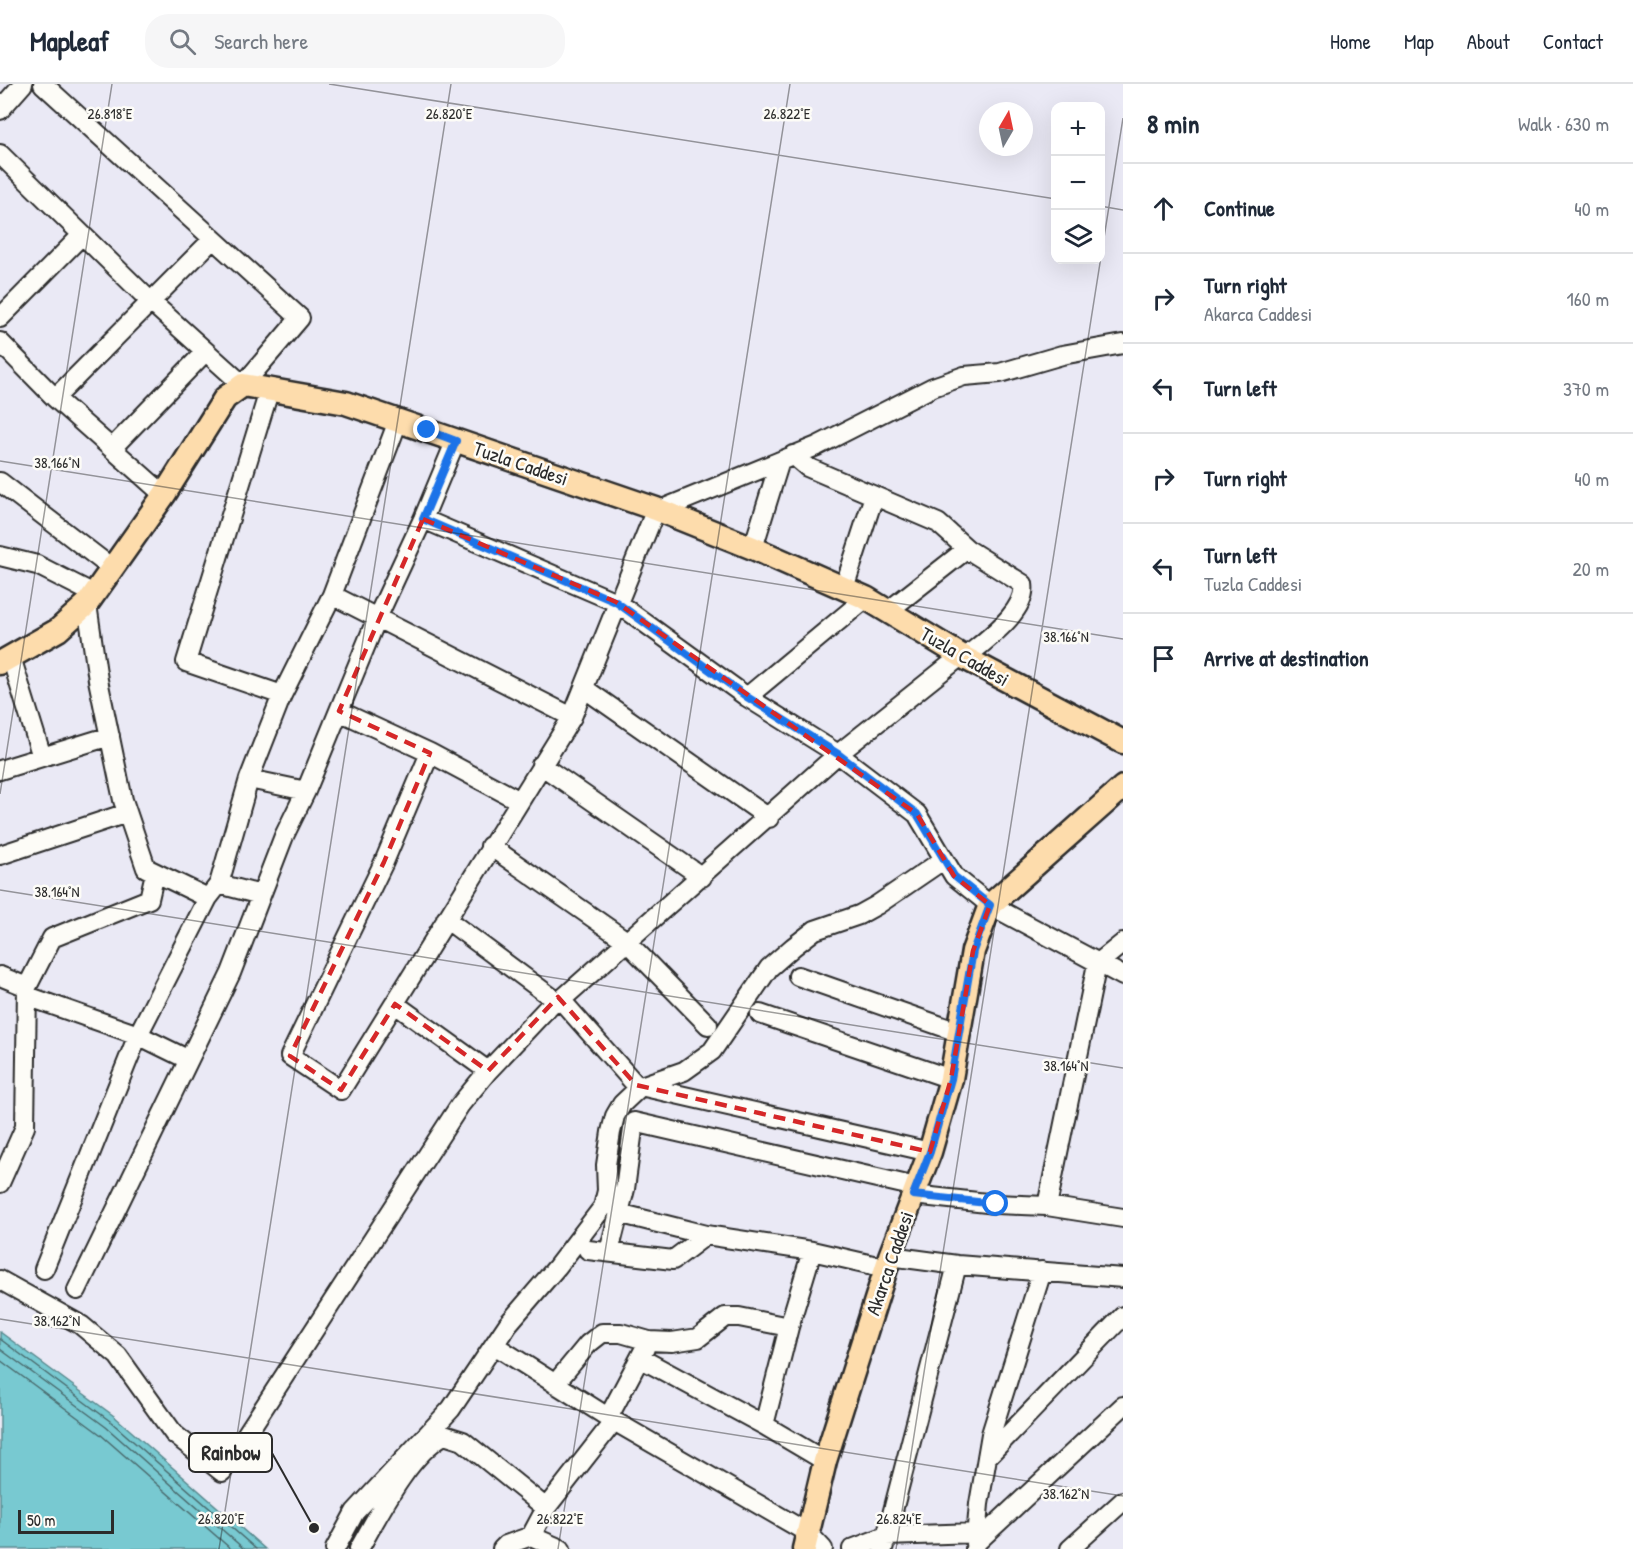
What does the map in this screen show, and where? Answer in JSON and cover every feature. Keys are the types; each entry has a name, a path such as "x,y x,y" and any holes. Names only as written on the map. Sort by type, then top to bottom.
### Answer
{"main road":[{"name":"Tuzla Caddesi","path":"243,385 346,403 658,510 753,548 866,598 963,657 1123,742"},
{"path":"5,660 58,630 91,599 164,495 225,398 243,385"},
{"name":"Akarca Caddesi","path":"812,1544 825,1461 888,1262 930,1152 951,1079 973,951 990,905 1123,787"}],"street":[{"path":"0,110 23,84"},
{"path":"4,168 82,235 150,301 243,385 300,318 43,84"},
{"path":"0,318 82,235"},
{"path":"55,398 213,239"},
{"path":"0,342 55,398 164,495"},
{"path":"430,753 384,862 290,1056 341,1090 518,800 572,717 585,689 616,602 658,510 787,458 933,387 964,376 1008,371 1062,355 1123,344"},
{"path":"112,448 205,352"},
{"path":"270,388 186,662 282,695"},
{"path":"44,1269 138,1035 213,891 249,779 282,695 332,595 398,421"},
{"path":"76,1290 231,973 284,836 306,791 377,618 456,441"},
{"path":"0,1280 81,1325 118,1356 174,1434 222,1472 460,1105 488,1071 558,1000 625,940 702,877 838,754 963,657 1016,611 1024,592 1023,584 967,549 938,523 787,458"},
{"path":"753,548 787,458"},
{"path":"2,489 113,569"},
{"path":"844,588 874,496"},
{"path":"423,519 616,602 747,697 838,754 917,814 954,876 990,905 1123,976"},
{"path":"888,611 967,549"},
{"path":"0,556 37,565 91,599 98,680 127,813 146,868 155,873 213,891 261,895"},
{"path":"332,595 572,717"},
{"path":"747,697 866,598"},
{"path":"5,660 42,757"},
{"path":"585,689 769,818"},
{"path":"339,711 430,753 518,800"},
{"path":"0,770 110,736"},
{"path":"541,765 702,877"},
{"path":"249,779 306,791"},
{"path":"0,855 127,813"},
{"path":"490,846 625,940 708,1025"},
{"path":"335,1549 355,1512 451,1408 508,1324 557,1267 603,1207 615,1116 621,1104 641,1086 684,1071 712,1052 769,968 815,930 859,915 943,860"},
{"path":"0,1184 25,1127 27,992 52,939 149,899 155,873"},
{"path":"446,919 558,1000 636,1085 930,1152"},
{"path":"1047,1206 1097,964 1123,943"},
{"path":"798,975 958,1032"},
{"path":"0,976 27,992 138,1035 188,1059"},
{"path":"395,1004 488,1071"},
{"path":"760,1014 951,1079"},
{"path":"609,1252 625,1189 634,1122 914,1191 996,1204 1047,1206 1123,1218"},
{"path":"618,1213 706,1235 888,1262 1123,1278"},
{"path":"588,1250 673,1260 706,1235"},
{"path":"764,1425 789,1327 812,1251"},
{"path":"884,1542 957,1265"},
{"path":"976,1542 992,1434 1042,1271"},
{"path":"987,1457 1123,1316"},
{"path":"555,1384 588,1344 602,1333 621,1333 649,1341 698,1338 725,1317 739,1317 789,1327"},
{"path":"502,1549 506,1545 531,1536 546,1508 611,1420 649,1341"},
{"path":"502,1350 812,1544"},
{"path":"640,1358 825,1461"},
{"path":"852,1549 884,1542 976,1542 1123,1406"},
{"path":"359,1549 388,1499 415,1460 434,1440 444,1435 463,1441 546,1508"},
{"path":"1070,1549 1123,1501"},
{"path":"531,1536 561,1549"}],"highlighted area":[{"path":"423,519 616,602 917,814 954,876 990,905 973,951 951,1079 930,1152 636,1085 558,997 488,1071 395,1004 341,1090 290,1056 384,862 430,753 339,711"}],"water":[{"path":"0,1332 114,1416 265,1549 0,1549"}],"place":[{"name":"Rainbow","path":"314,1528"}],"route":[{"path":"427,430 456,441 423,519 616,602 747,697 838,754 917,814 954,876 990,905 973,951 951,1079 930,1152 913,1195 996,1204"}]}
